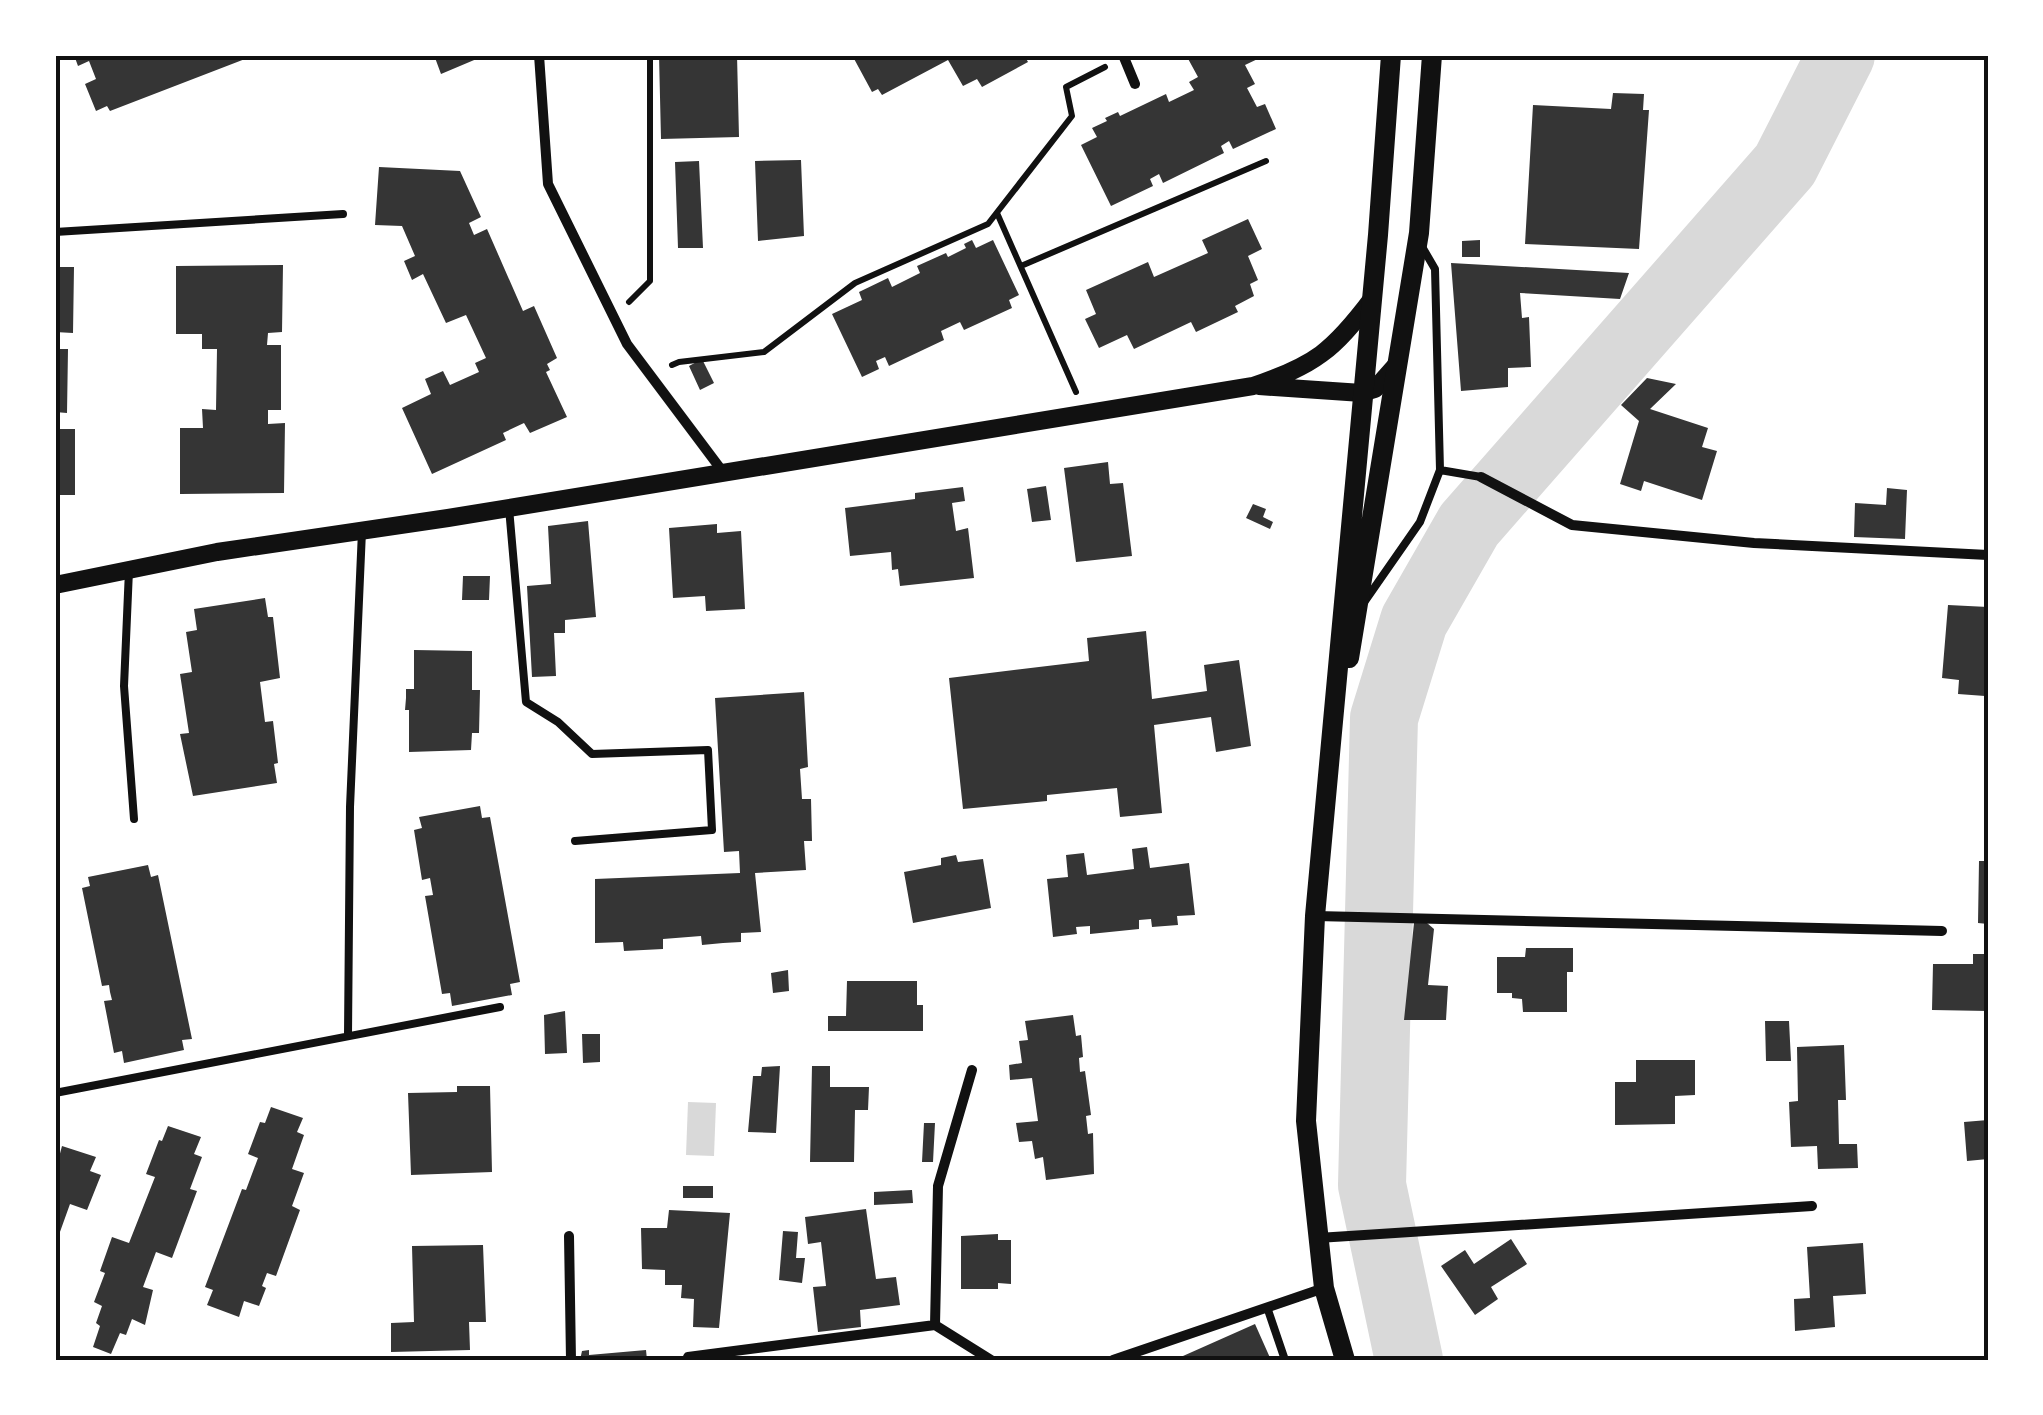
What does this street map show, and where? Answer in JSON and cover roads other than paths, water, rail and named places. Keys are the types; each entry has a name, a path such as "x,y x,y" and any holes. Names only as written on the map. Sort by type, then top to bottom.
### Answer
{"main road":[{"path":"1345,1360 1324,1288 1306,1121 1315,916 1391,55"},
{"path":"1325,793 1418,239 1432,55"}],"street":[{"path":"539,55 548,184 627,344 723,472"},
{"path":"1123,56 1135,84"},
{"path":"55,584 217,552 1254,386 1296,372 1326,354 1372,299"},
{"path":"1254,386 1362,393 1375,388 1398,363"},
{"path":"1480,476 1572,525 1736,541 1988,554"},
{"path":"1315,916 1942,931"},
{"path":"934,1325 938,1186 972,1070"},
{"path":"1317,1238 1812,1206"},
{"path":"570,1236 571,1360"},
{"path":"1112,1360 1324,1288"},
{"path":"688,1358 934,1325 991,1360"}],"lane":[{"path":"55,232 343,214"},
{"path":"1357,613 1420,522 1440,470 1435,269 1418,239"},
{"path":"1440,470 1480,476"},
{"path":"508,508 526,702 558,722 592,754 708,750 712,830 575,841"},
{"path":"348,1035 350,808 362,531"},
{"path":"128,570 124,686 134,819"},
{"path":"55,1093 500,1007"},
{"path":"1267,1307 1285,1360"}],"waterway":[{"path":"1409,1360 1372,1185 1384,718 1414,621 1469,525 1785,165 1841,55"}]}
